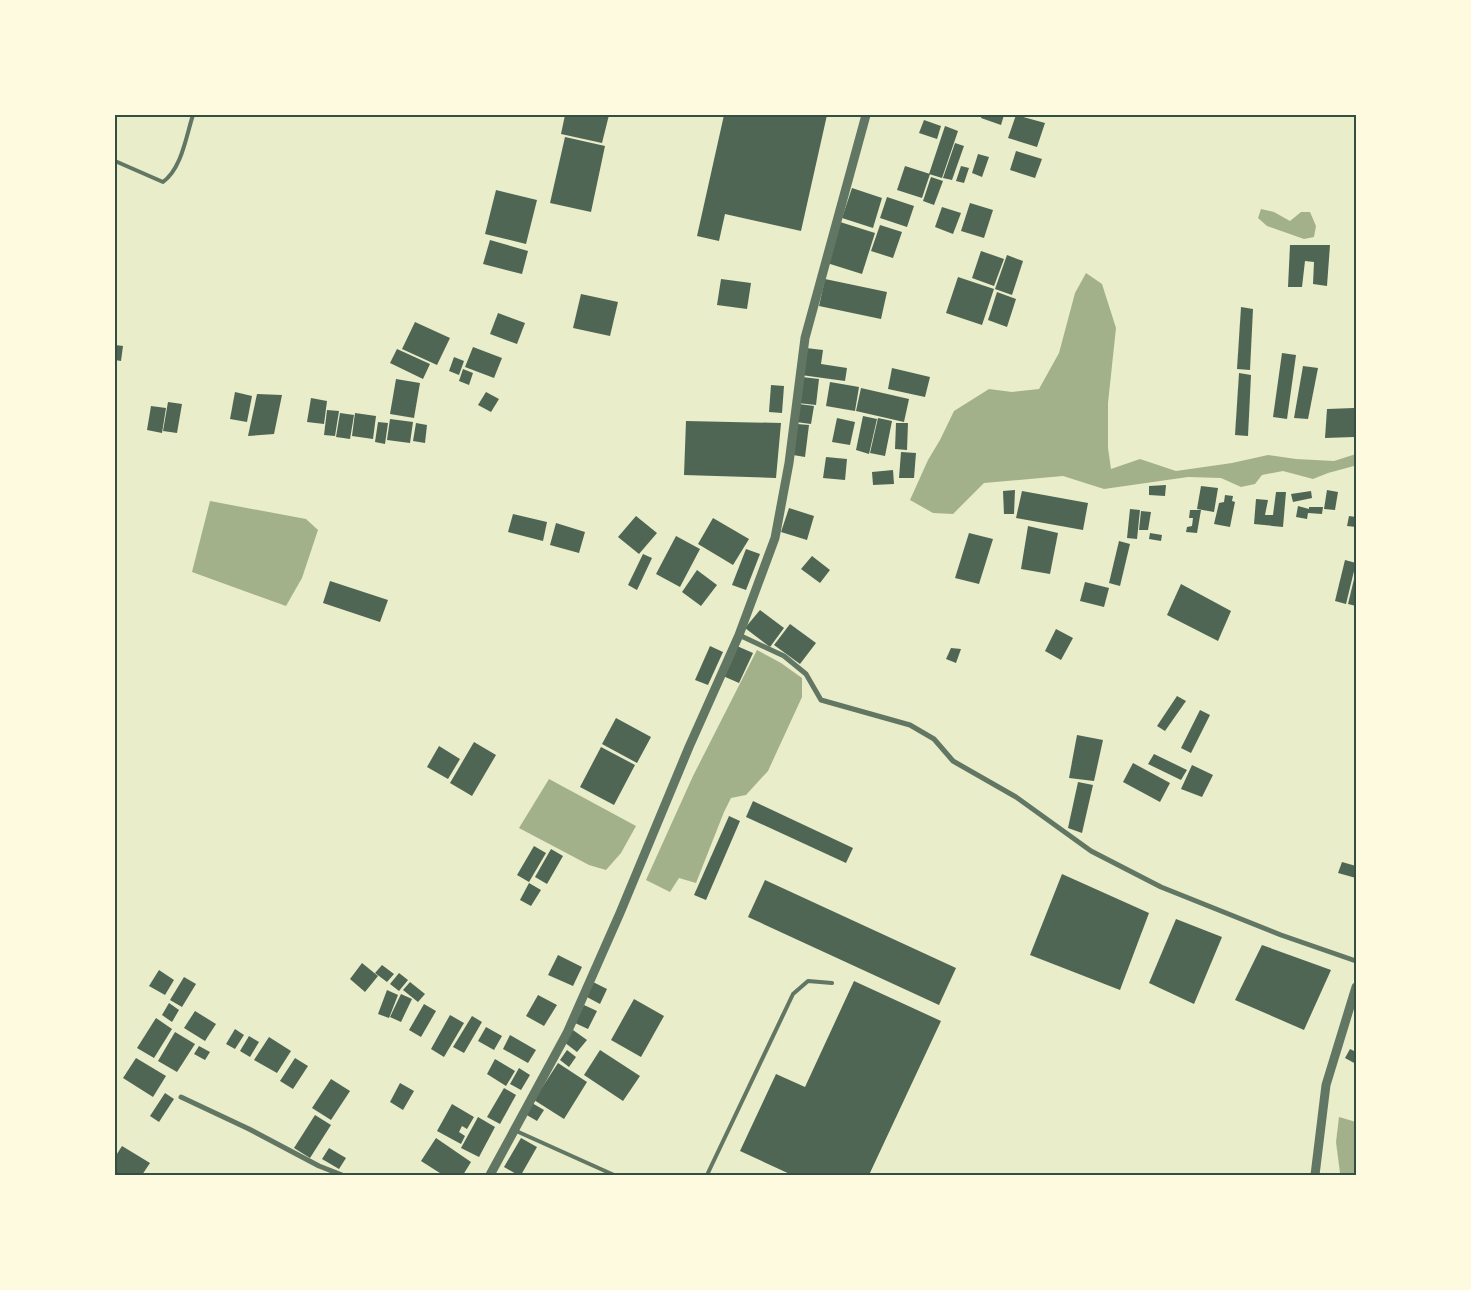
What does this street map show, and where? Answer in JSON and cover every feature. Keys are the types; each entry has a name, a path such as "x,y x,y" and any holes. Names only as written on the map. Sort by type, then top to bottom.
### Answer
{"street":[{"path":"490,1175 567,1033 738,635 775,538 789,463 806,338 866,115"},
{"path":"738,635 784,656 806,674 821,700 910,725 934,739 953,761 1016,797 1091,851 1161,887 1281,935 1356,961"},
{"path":"1316,1175 1326,1085 1356,987"},
{"path":"181,1097 319,1166 342,1175"}],"lane":[{"path":"115,161 163,182 170,176 180,155 193,115"},
{"path":"708,1175 793,994 808,981 832,983"},
{"path":"514,1130 614,1175"}],"shaded area":[{"path":"1261,209 1274,212 1290,221 1301,212 1310,212 1316,226 1314,237 1304,239 1267,226 1258,218"},
{"path":"1086,273 1102,284 1116,328 1108,403 1108,448 1111,469 1140,459 1176,471 1232,463 1268,455 1334,461 1356,454 1356,469 1354,466 1313,479 1283,471 1262,475 1255,484 1241,487 1221,478 1188,477 1104,489 1063,476 984,483 953,514 933,513 910,500 928,460 954,411 989,389 1012,392 1039,389 1059,353 1075,293"},
{"path":"210,501 306,519 318,530 302,578 286,606 192,572"},
{"path":"757,650 781,663 802,678 802,697 768,771 746,795 731,798 696,883 679,878 670,892 646,880 693,776"},
{"path":"549,779 636,826 621,853 606,870 589,865 519,828"},
{"path":"1339,1117 1356,1122 1356,1175 1343,1175 1340,1173 1336,1142"}],"building":[{"path":"565,115 609,115 602,143 561,134"},
{"path":"724,115 827,115 801,231 725,214 719,241 697,236"},
{"path":"982,115 1004,115 1001,125 981,118"},
{"path":"1016,115 1045,123 1037,147 1008,138"},
{"path":"924,120 941,126 937,139 919,133"},
{"path":"945,126 958,131 942,178 929,174"},
{"path":"565,137 605,146 591,212 550,203"},
{"path":"955,143 964,146 952,180 943,178"},
{"path":"1016,151 1042,159 1035,178 1010,170"},
{"path":"978,154 989,157 982,177 972,173"},
{"path":"905,166 930,174 922,198 897,190"},
{"path":"961,166 969,168 964,183 956,181"},
{"path":"931,177 943,181 934,205 923,201"},
{"path":"852,188 882,198 873,228 842,218"},
{"path":"496,190 537,200 526,244 485,234"},
{"path":"887,197 914,206 907,227 880,218"},
{"path":"970,203 993,210 984,238 961,231"},
{"path":"942,207 961,213 953,234 935,227"},
{"path":"840,222 875,233 862,274 827,263"},
{"path":"880,225 902,232 893,258 871,251"},
{"path":"490,240 528,251 522,274 483,264"},
{"path":"1290,245 1330,245 1327,286 1313,284 1314,262 1305,261 1302,287 1288,287"},
{"path":"981,251 1004,259 994,286 972,278"},
{"path":"1007,255 1023,261 1012,295 995,289"},
{"path":"958,277 994,289 982,325 946,313"},
{"path":"721,279 751,283 747,309 717,305"},
{"path":"825,279 887,292 881,319 819,306"},
{"path":"997,292 1016,299 1007,327 988,320"},
{"path":"581,294 618,302 610,336 573,328"},
{"path":"1241,307 1253,309 1250,370 1237,369"},
{"path":"498,313 525,323 517,344 490,334"},
{"path":"415,322 450,338 437,365 402,349"},
{"path":"115,345 123,346 121,361 115,360"},
{"path":"473,347 502,358 494,378 465,367"},
{"path":"806,348 823,350 821,364 847,368 845,381 801,375"},
{"path":"397,349 430,364 423,379 390,363"},
{"path":"1282,353 1296,355 1287,419 1273,417"},
{"path":"454,357 464,361 459,375 449,371"},
{"path":"1303,366 1318,368 1308,419 1294,418"},
{"path":"892,368 930,377 925,397 888,389"},
{"path":"463,369 473,373 469,385 459,381"},
{"path":"1239,373 1251,375 1248,436 1235,435"},
{"path":"802,377 819,379 816,405 798,403"},
{"path":"396,379 420,383 414,418 390,414"},
{"path":"830,382 859,387 855,411 826,406"},
{"path":"771,385 784,386 782,413 769,412"},
{"path":"861,388 909,399 904,422 856,411"},
{"path":"235,392 252,396 247,422 230,419"},
{"path":"486,392 499,399 491,412 478,405"},
{"path":"257,394 282,395 274,434 248,436"},
{"path":"311,398 327,401 324,424 307,422"},
{"path":"168,402 182,404 177,433 163,431"},
{"path":"799,404 814,406 811,424 796,422"},
{"path":"151,406 166,408 162,433 147,430"},
{"path":"1354,408 1354,437 1325,438 1327,409"},
{"path":"327,410 339,411 335,436 324,435"},
{"path":"340,413 354,415 350,439 336,437"},
{"path":"355,413 376,416 373,439 352,436"},
{"path":"863,416 877,419 869,454 856,450"},
{"path":"837,418 855,422 850,445 832,442"},
{"path":"878,418 892,421 885,456 870,453"},
{"path":"390,419 413,422 410,443 387,440"},
{"path":"686,421 781,423 776,478 684,475"},
{"path":"378,422 388,423 385,444 375,442"},
{"path":"416,423 427,425 425,443 413,441"},
{"path":"896,423 908,423 907,450 895,449"},
{"path":"797,424 809,425 805,457 793,455"},
{"path":"901,452 916,453 914,478 899,478"},
{"path":"826,457 847,459 845,480 823,478"},
{"path":"893,470 894,484 873,485 872,472"},
{"path":"1166,485 1165,496 1149,495 1149,486"},
{"path":"1201,486 1218,488 1214,512 1197,509"},
{"path":"1015,490 1014,514 1004,514 1003,491"},
{"path":"1327,490 1338,492 1335,510 1324,509"},
{"path":"1022,491 1088,503 1083,530 1016,518"},
{"path":"1311,491 1312,498 1293,502 1291,494"},
{"path":"1276,492 1286,492 1283,527 1254,524 1256,499 1268,500 1265,515 1273,515"},
{"path":"1225,495 1233,496 1232,501 1235,502 1230,527 1214,524 1219,503 1224,502"},
{"path":"1298,506 1309,509 1309,507 1323,507 1322,514 1308,513 1307,519 1296,517"},
{"path":"789,508 814,516 807,540 781,532"},
{"path":"1130,509 1140,510 1137,539 1127,538"},
{"path":"1190,510 1201,510 1197,533 1186,532 1187,527 1192,526 1193,518 1189,518"},
{"path":"1141,511 1151,512 1148,530 1139,530"},
{"path":"513,514 547,522 543,541 508,532"},
{"path":"636,516 657,533 639,554 618,537"},
{"path":"1349,516 1356,517 1356,527 1347,526"},
{"path":"713,518 749,539 733,565 698,544"},
{"path":"556,523 585,532 579,553 550,545"},
{"path":"1028,526 1058,533 1050,574 1021,569"},
{"path":"969,533 993,539 979,584 955,578"},
{"path":"1150,533 1162,535 1161,541 1149,539"},
{"path":"676,536 700,549 680,587 656,574"},
{"path":"1119,541 1130,544 1120,586 1109,583"},
{"path":"746,549 760,554 746,590 732,585"},
{"path":"643,554 652,558 637,590 628,585"},
{"path":"812,556 830,570 820,583 801,569"},
{"path":"1345,560 1356,563 1346,604 1335,601"},
{"path":"697,570 717,585 701,606 682,592"},
{"path":"1356,575 1356,606 1348,604"},
{"path":"330,581 388,600 380,622 323,603"},
{"path":"1085,582 1109,588 1104,607 1080,601"},
{"path":"1181,584 1231,611 1218,641 1167,615"},
{"path":"760,610 784,628 770,647 745,628"},
{"path":"790,624 816,643 800,664 774,645"},
{"path":"1056,629 1073,638 1061,660 1045,651"},
{"path":"710,646 723,652 708,685 695,680"},
{"path":"737,646 753,653 739,683 723,676"},
{"path":"951,648 961,649 956,663 946,659"},
{"path":"1177,696 1186,701 1165,731 1157,726"},
{"path":"1200,710 1210,715 1191,753 1181,748"},
{"path":"616,718 651,737 637,763 602,744"},
{"path":"1077,735 1103,740 1094,781 1069,778"},
{"path":"474,742 496,755 472,796 450,783"},
{"path":"439,746 460,759 448,779 427,767"},
{"path":"601,747 635,765 614,805 580,787"},
{"path":"1154,754 1187,770 1181,780 1148,764"},
{"path":"1133,763 1170,783 1160,802 1123,782"},
{"path":"1192,765 1213,775 1202,797 1181,789"},
{"path":"1078,782 1093,785 1082,833 1068,828"},
{"path":"753,801 853,848 846,863 746,817"},
{"path":"729,816 740,821 706,900 694,895"},
{"path":"534,846 546,853 529,882 517,875"},
{"path":"551,849 563,856 547,884 535,877"},
{"path":"1342,862 1356,866 1356,878 1338,873"},
{"path":"1062,874 1149,913 1120,990 1030,955"},
{"path":"765,880 956,968 939,1005 748,917"},
{"path":"529,883 541,890 531,906 520,900"},
{"path":"1176,919 1222,937 1194,1004 1149,983"},
{"path":"1262,945 1331,970 1304,1030 1235,1000"},
{"path":"558,955 582,967 573,986 548,975"},
{"path":"362,963 378,976 365,992 350,979"},
{"path":"382,965 394,974 387,982 375,973"},
{"path":"159,970 174,980 165,995 149,986"},
{"path":"399,973 408,980 399,991 390,984"},
{"path":"184,977 196,984 182,1007 170,1000"},
{"path":"854,981 941,1021 869,1175 792,1175 740,1151 776,1074 805,1087"},
{"path":"410,982 425,994 418,1002 403,990"},
{"path":"593,982 607,989 600,1004 585,996"},
{"path":"387,990 398,995 389,1018 378,1014"},
{"path":"401,994 412,999 401,1022 390,1017"},
{"path":"538,995 557,1005 544,1026 526,1016"},
{"path":"634,999 664,1016 641,1057 611,1040"},
{"path":"169,1003 179,1010 172,1022 162,1015"},
{"path":"424,1004 436,1011 421,1037 409,1030"},
{"path":"584,1005 597,1011 588,1029 575,1023"},
{"path":"195,1011 216,1024 205,1041 184,1028"},
{"path":"450,1015 464,1023 444,1057 431,1049"},
{"path":"472,1016 482,1022 464,1053 453,1047"},
{"path":"156,1018 172,1029 154,1058 137,1048"},
{"path":"486,1027 502,1036 494,1050 478,1041"},
{"path":"235,1029 244,1035 235,1049 226,1044"},
{"path":"573,1030 587,1040 577,1052 564,1042"},
{"path":"175,1032 195,1044 177,1072 158,1061"},
{"path":"510,1035 536,1050 528,1063 503,1049"},
{"path":"249,1036 259,1042 250,1057 240,1051"},
{"path":"269,1037 291,1051 277,1073 254,1060"},
{"path":"199,1046 210,1052 205,1060 194,1054"},
{"path":"1350,1049 1356,1052 1356,1064 1345,1058"},
{"path":"567,1050 576,1057 569,1067 560,1060"},
{"path":"600,1050 640,1076 623,1101 584,1075"},
{"path":"136,1058 166,1076 153,1097 123,1078"},
{"path":"295,1058 308,1066 293,1089 280,1081"},
{"path":"495,1059 515,1071 506,1086 487,1074"},
{"path":"558,1063 587,1082 564,1119 534,1100"},
{"path":"519,1068 530,1075 521,1090 510,1084"},
{"path":"331,1079 350,1091 331,1120 312,1108"},
{"path":"400,1083 414,1091 403,1110 390,1102"},
{"path":"504,1088 516,1095 500,1124 487,1117"},
{"path":"165,1093 174,1099 159,1122 150,1116"},
{"path":"532,1103 544,1110 537,1121 525,1114"},
{"path":"452,1104 474,1117 467,1129 462,1126 459,1132 465,1136 461,1144 437,1131"},
{"path":"315,1115 331,1125 310,1158 294,1148"},
{"path":"478,1117 495,1127 479,1157 461,1148"},
{"path":"436,1138 471,1162 463,1175 443,1175 421,1161"},
{"path":"521,1138 537,1147 521,1175 518,1175 504,1167"},
{"path":"122,1146 150,1163 142,1175 115,1174 115,1157"},
{"path":"329,1148 346,1158 339,1169 322,1159"}]}
